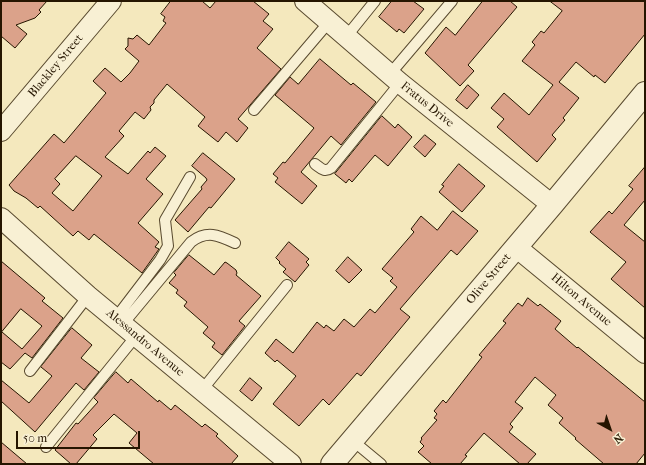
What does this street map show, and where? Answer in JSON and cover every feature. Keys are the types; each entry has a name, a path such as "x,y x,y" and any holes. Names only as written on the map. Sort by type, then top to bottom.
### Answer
{"street":[{"name":"Blackley Street","path":"1,132 111,1"},
{"name":"Fratus Drive","path":"305,1 395,78 552,205"},
{"name":"Olive Street","path":"332,464 645,93"},
{"name":"Alessandro Avenue","path":"1,218 88,296 291,464"},
{"name":"Hilton Avenue","path":"516,247 645,353"}],"lane":[{"path":"346,36 375,1"},
{"path":"315,164 323,170 331,168 452,1"},
{"path":"254,110 329,22"},
{"path":"125,326 168,246 166,220 190,177"},
{"path":"46,447 125,326 191,242 196,238 209,235 220,236 235,243"},
{"path":"202,390 287,285"},
{"path":"30,371 88,296"},
{"path":"352,440 382,464"}],"building":[{"path":"1,1 47,1 39,10 41,12 35,18 16,25 27,34 15,48 1,36"},
{"path":"171,1 202,1 210,8 216,1 253,1 269,14 263,21 273,29 257,48 281,69 238,119 248,128 237,142 226,132 218,142 198,126 205,117 167,84 154,100 154,103 150,107 151,110 144,119 135,112 119,131 124,136 105,157 128,174 148,151 150,153 155,147 166,156 146,179 163,194 138,223 159,242 155,247 159,249 142,273 94,234 89,240 78,231 73,236 40,206 38,208 26,198 14,191 9,185 54,134 64,143 106,93 93,81 105,68 121,82 130,73 139,61 125,49 128,46 128,38 133,39 137,35 149,45 166,23 163,21 165,17 161,14","holes":["76,156 102,176 73,211 52,193 60,184 55,179"]},
{"path":"392,1 413,1 424,9 404,33 399,29 397,32 379,17"},
{"path":"483,1 510,1 517,7 468,65 474,71 460,86 425,53 446,27 455,35"},
{"path":"550,1 645,1 645,34 605,83 595,75 594,77 576,62 559,82 579,98 563,118 565,120 552,135 556,139 537,162 497,127 504,119 491,108 504,93 529,115 553,85 522,61 535,45 532,42 541,31 544,33 562,11"},
{"path":"320,59 351,85 353,83 376,102 341,145 331,136 301,172 317,186 302,204 275,182 278,178 273,174 283,162 285,163 314,128 275,95 290,77 298,84"},
{"path":"468,85 479,95 467,109 456,100"},
{"path":"382,116 395,128 398,124 412,137 388,166 375,155 352,182 349,179 346,183 335,174"},
{"path":"425,135 436,144 425,157 414,147"},
{"path":"203,153 235,179 211,208 209,207 188,232 175,220 202,189 201,187 207,180 192,166"},
{"path":"459,164 485,186 462,212 439,192 444,186 442,185"},
{"path":"645,167 645,200 624,225 645,242 645,308 611,279 626,262 590,232 609,211 612,214 633,189 629,186"},
{"path":"453,211 478,231 457,255 451,250 400,309 410,317 361,376 357,373 329,405 323,399 299,426 273,404 296,376 277,360 275,362 265,353 276,339 293,353 317,322 324,328 326,325 334,331 344,319 354,327 370,309 375,313 397,287 390,281 393,278 382,269 414,232 411,229 421,216 437,230"},
{"path":"289,242 309,259 306,262 309,265 295,282 283,272 286,269 276,258"},
{"path":"189,255 214,275 225,262 227,263 236,270 236,275 261,296 239,321 245,326 222,355 212,347 215,343 203,333 208,327 184,306 187,302 176,293 178,290 169,283 176,275 174,273"},
{"path":"348,257 362,270 349,283 336,271"},
{"path":"1,261 45,298 42,301 63,318 32,358 25,353 10,369 1,362","holes":["21,309 42,326 22,349 2,332"]},
{"path":"528,298 538,306 540,304 561,321 555,329 645,402 645,453 636,464 604,464 559,423 563,418 548,405 556,395 535,377 515,402 523,408 510,424 513,427 509,432 536,454 527,464 520,464 484,433 465,455 467,456 460,464 432,464 418,452 424,446 420,442 422,439 421,438 437,420 434,418 437,414 434,411 443,400 446,403 482,357 479,355 506,323 503,321 518,303 522,306"},
{"path":"72,328 92,345 81,358 99,372 84,390 76,383 35,432 1,401 1,380 29,403 52,376 41,367"},
{"path":"116,372 128,383 131,379 158,402 159,400 171,410 175,405 202,427 205,424 218,434 216,436 238,456 231,464 154,464 129,443 137,433 114,414 93,435 97,439 76,464 71,464 55,450 76,423 78,424 98,402 94,398"},
{"path":"250,378 262,388 252,401 240,391"},
{"path":"1,442 27,464 1,464"}]}
